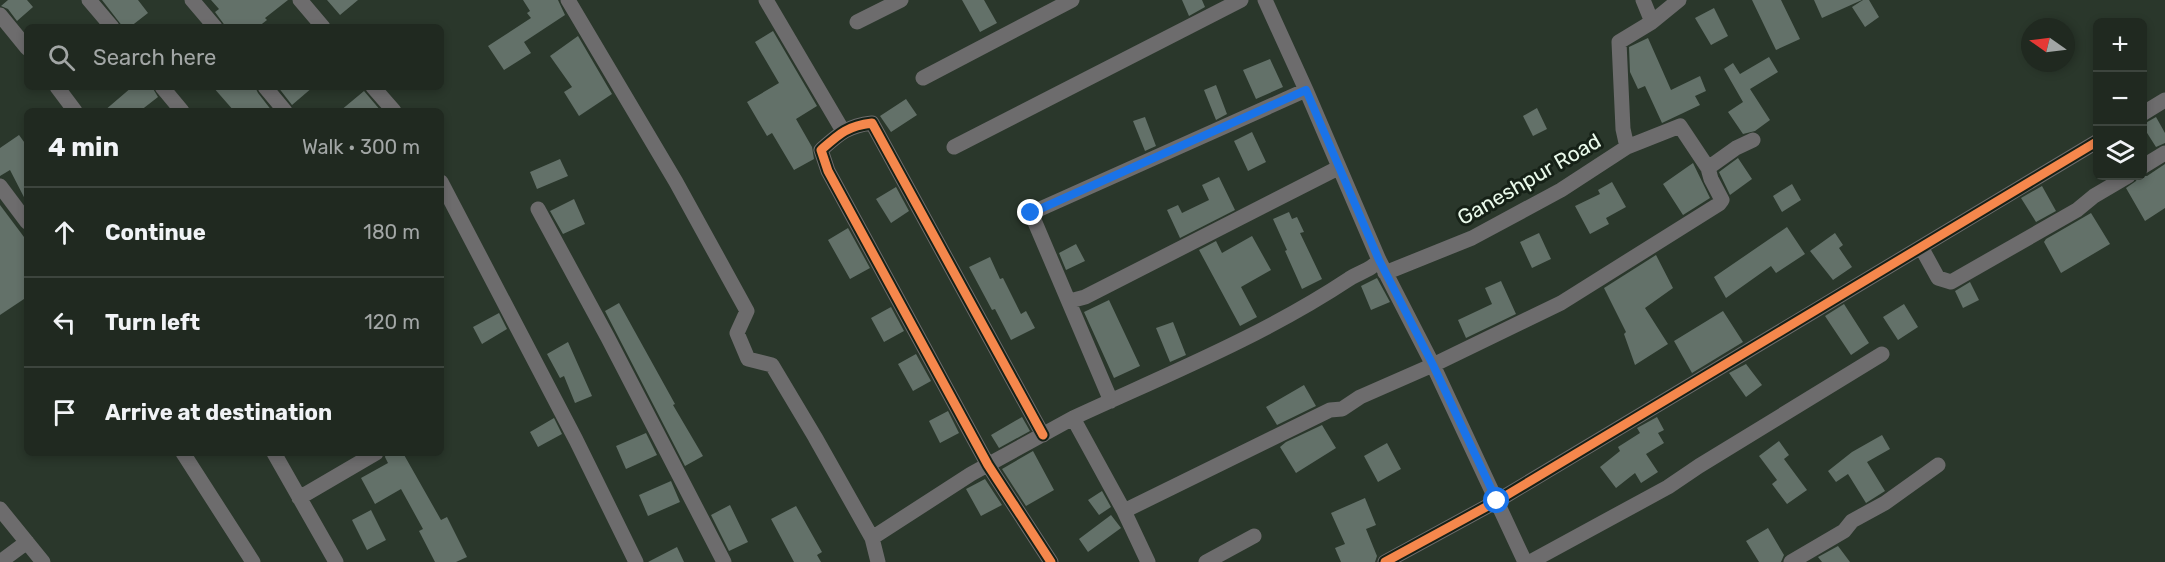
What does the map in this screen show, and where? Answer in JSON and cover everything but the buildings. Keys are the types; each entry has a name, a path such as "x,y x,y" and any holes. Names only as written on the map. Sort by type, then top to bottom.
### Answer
{"street":[{"path":"89,0 109,24"},
{"path":"192,0 212,24"},
{"path":"568,0 676,182 747,310 737,333 748,358 772,365 816,437 872,538 878,562"},
{"path":"766,0 843,131"},
{"path":"857,22 901,0"},
{"path":"923,78 1072,0"},
{"path":"954,147 1241,0"},
{"path":"1265,0 1382,266 1433,365 1525,562"},
{"path":"1643,0 1652,22"},
{"name":"Ganeshpur Road","path":"872,538 988,465 1073,418 1243,339 1326,294 1358,273 1472,238 1561,190 1628,147 1623,129 1619,42 1652,22 1679,0"},
{"path":"304,1 321,24"},
{"path":"0,15 24,44"},
{"path":"59,90 73,108"},
{"path":"164,90 180,108"},
{"path":"268,90 282,108"},
{"path":"376,90 392,108"},
{"path":"1111,401 1031,213 1306,90"},
{"path":"2147,111 2165,100"},
{"path":"1043,435 872,123 856,125 843,131 821,150 828,171 988,465 1052,562"},
{"path":"1124,511 1330,410 1342,409 1360,397 1433,365 1561,303 1722,200 1708,168 1680,126 1628,147"},
{"path":"1708,168 1736,148 1753,140"},
{"path":"1385,562 1497,501 2093,143"},
{"path":"2147,163 2165,153"},
{"path":"1070,301 1085,297 1338,168"},
{"path":"1921,247 1938,278 1951,282 2069,216 2094,196 2121,180"},
{"path":"0,186 24,218"},
{"path":"444,188 576,440 636,562"},
{"path":"538,209 724,562"},
{"path":"1530,562 1668,487 1698,466 1882,354"},
{"path":"1073,418 1124,511 1148,562"},
{"path":"185,456 253,562"},
{"path":"276,456 336,562"},
{"path":"298,498 371,456"},
{"path":"1791,562 1844,531 1852,521 1886,503 1938,465"},
{"path":"0,509 43,562"},
{"path":"1206,562 1254,536"},
{"path":"0,562 27,542"}],"cycle path":[{"path":"1043,435 872,123 856,126 838,135 821,150 828,171 988,465 1051,562"},
{"path":"1385,562 1497,501 2093,144"}],"route":[{"path":"1031,213 1306,90 1379,260 1433,365 1497,501"}]}
